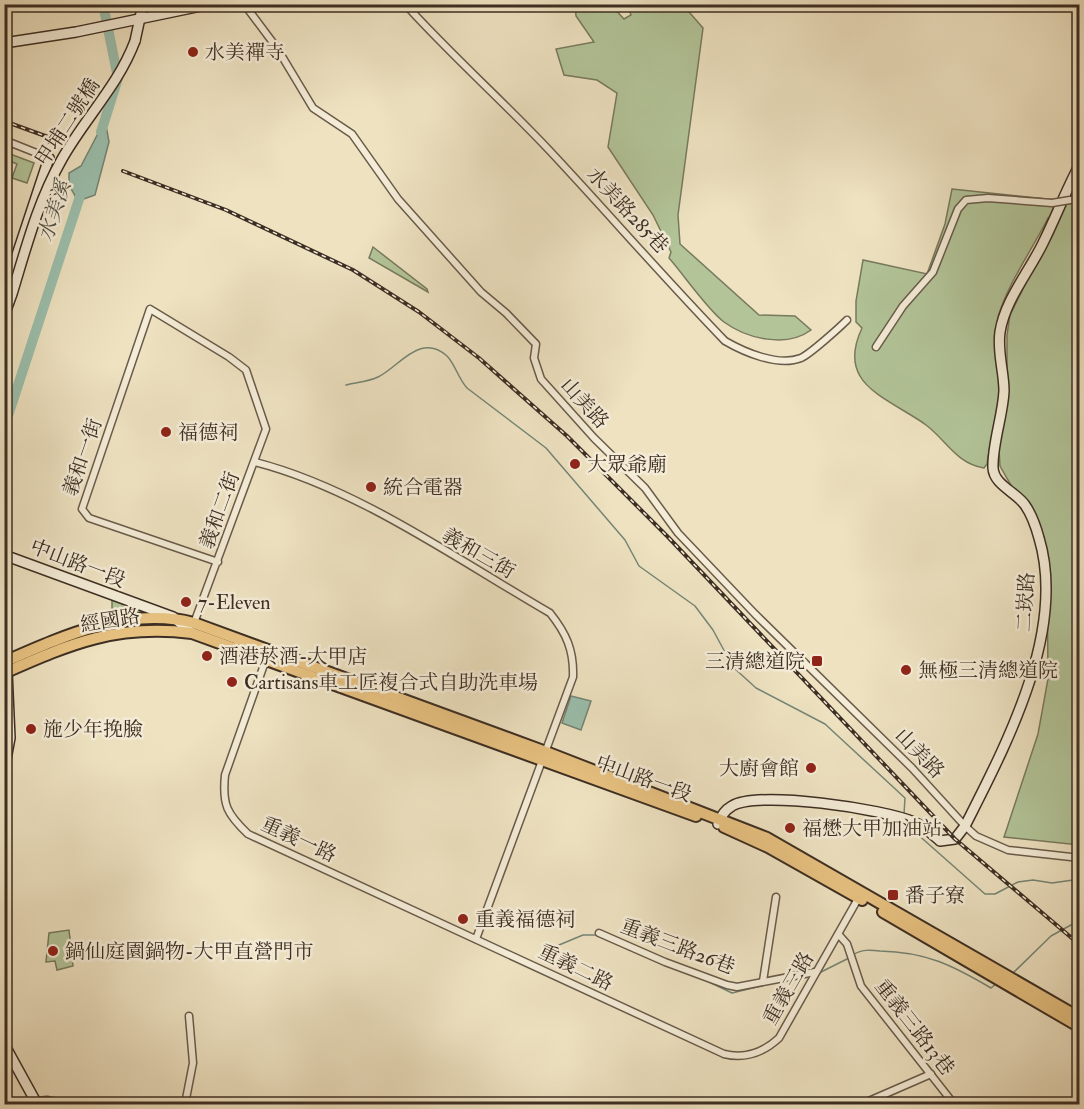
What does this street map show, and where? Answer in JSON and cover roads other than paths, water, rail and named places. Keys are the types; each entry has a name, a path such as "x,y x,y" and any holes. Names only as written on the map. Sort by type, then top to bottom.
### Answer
{"main road":[{"name":"中山路一段","path":"173,617 193,628 267,658 545,757"},
{"name":"經國路","path":"6,667 57,639 98,625 173,617"},
{"name":"中山路一段","path":"193,628 719,821 861,895 1080,1018"},
{"name":"經國路","path":"6,667 99,635 193,628"},
{"name":"中山路一段","path":"861,895 1080,1027"}],"street":[{"name":"甲埔二號橋","path":"8,294 49,183 72,144 118,77 135,41 137,20 143,4"},
{"path":"4,42 75,32 211,4"},
{"name":"山美路","path":"244,4 277,48 313,108 351,134 398,199 481,292 506,313 536,344 534,358 541,379 594,438 645,488 678,533 721,579 912,768 976,836 1008,850 1080,858"},
{"name":"水美路285巷","path":"405,4 453,57 484,83 549,150 725,340 740,349 770,358 798,359 808,355 847,320"},
{"path":"4,141 49,158 8,294 4,316"},
{"name":"二崁路","path":"965,826 1008,734 1036,661 1044,616 1046,569 1040,538 1024,503 1003,485 993,468 1004,392 999,343 1000,330 1017,289 1080,164"},
{"path":"876,347 903,306 933,272 958,209 966,200 988,198 1052,202 1080,199"},
{"name":"義和二街","path":"150,309 229,357 246,370 266,429 193,628"},
{"name":"義和一街","path":"150,309 82,509 90,518 218,562"},
{"name":"義和三街","path":"255,462 289,471 357,501 550,613 569,643 574,660 573,677 545,757"},
{"name":"中山路一段","path":"4,555 173,617"},
{"path":"4,603 10,738 4,770"},
{"name":"重義一路","path":"267,658 225,775 223,793 226,809 248,834 476,939"},
{"path":"476,939 545,757"},
{"path":"719,821 732,806 765,800 856,807 915,822 940,841 949,842 955,839 965,826"},
{"name":"重義三路","path":"712,1048 735,1056 769,1047 779,1038 861,895"},
{"path":"763,981 776,897"},
{"name":"重義三路26巷","path":"599,933 665,962 737,987 815,972"},
{"name":"重義三路13巷","path":"839,935 847,944 861,986 954,1104"},
{"name":"重義二路","path":"476,939 712,1048"},
{"path":"185,1104 193,1063 189,1016"},
{"path":"4,1044 36,1103 47,1100 67,1104"},
{"path":"862,1104 932,1074"}],"waterway":[{"name":"水美溪","path":"101,132 118,78 103,4"},
{"name":"水美溪","path":"4,428 83,187"},
{"path":"346,385 378,377 419,349 437,350 447,356 467,388 546,448 625,540 639,566 695,606 713,630 733,667 756,688 825,724 905,798 904,814"},
{"path":"907,825 985,894 995,894 1018,882 1033,880 1052,883 1080,879"},
{"path":"1013,973 1051,936 1080,920"},
{"path":"559,945 583,935 597,935"},
{"path":"853,955 870,950 911,954 951,966 991,988 996,984"},
{"path":"819,973 849,958"},
{"path":"707,981 732,993 782,981"}],"railway":[{"path":"4,121 59,141"},
{"path":"123,171 226,210 353,270 419,312 479,358 567,436 668,537 955,839 1080,945"}],"place":[{"name":"水美禪寺","path":"193,52"},
{"name":"福德祠","path":"166,432"},
{"name":"大眾爺廟","path":"575,464"},
{"name":"統合電器","path":"371,487"},
{"name":"7-Eleven","path":"186,602"},
{"name":"酒港菸酒-大甲店","path":"207,656"},
{"name":"三清總道院","path":"817,661"},
{"name":"無極三清總道院","path":"906,670"},
{"name":"Cartisans車工匠複合式自助洗車場","path":"232,682"},
{"name":"施少年挽臉","path":"31,729"},
{"name":"大廚會館","path":"811,768"},
{"name":"福懋大甲加油站","path":"790,828"},
{"name":"番子寮","path":"893,895"},
{"name":"重義福德祠","path":"463,919"},
{"name":"鍋仙庭園鍋物-大甲直營門市","path":"53,951"}]}
